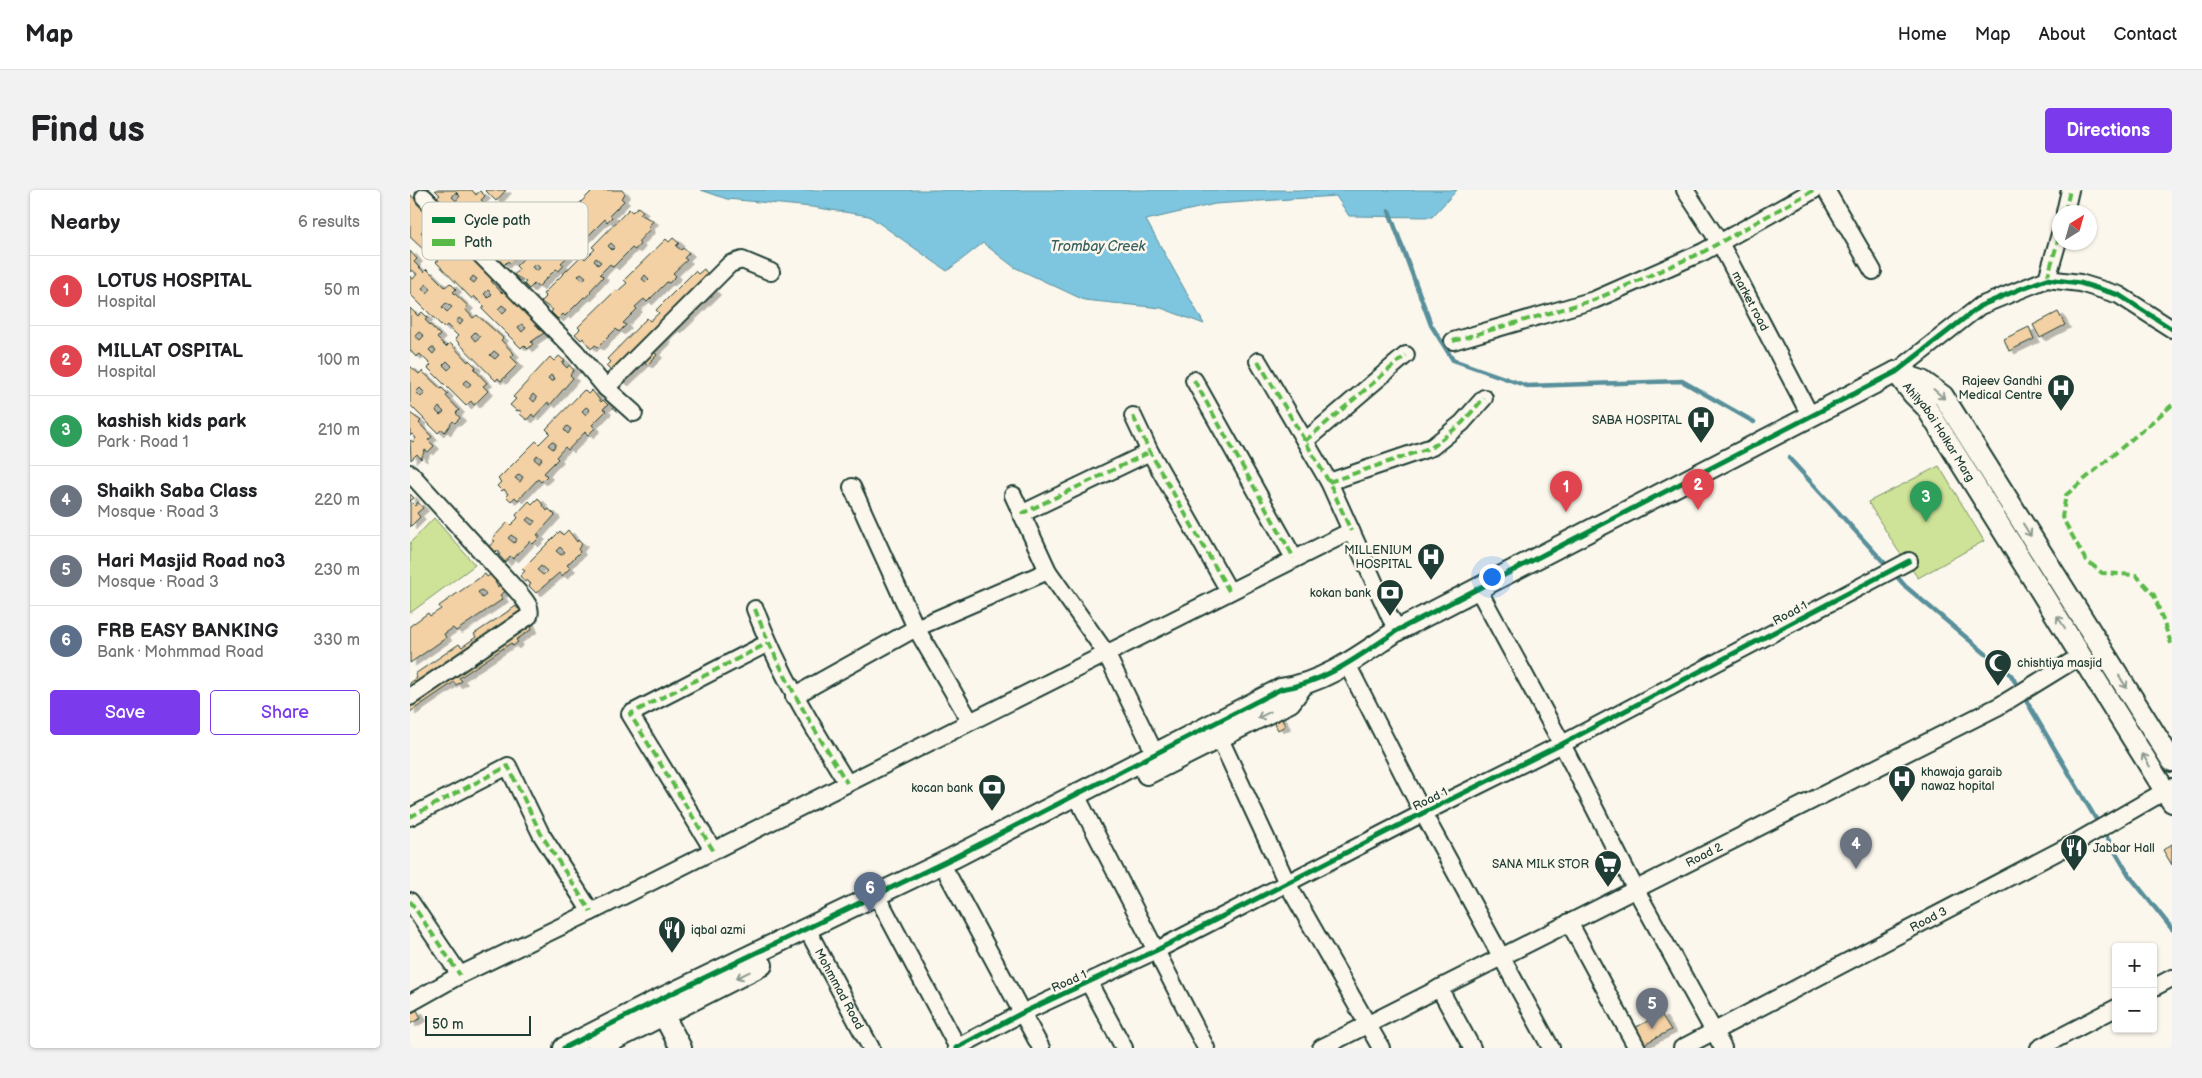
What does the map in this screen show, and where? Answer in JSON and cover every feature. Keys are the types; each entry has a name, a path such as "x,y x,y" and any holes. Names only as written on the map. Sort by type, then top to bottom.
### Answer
{"street":[{"path":"1453,341 1594,300 1720,242 1814,190"},
{"path":"1826,190 1873,271"},
{"path":"2067,205 2070,190"},
{"name":"market road","path":"1687,191 1720,242 1810,415"},
{"path":"424,197 429,202"},
{"path":"2047,279 2055,250"},
{"path":"485,260 574,351 606,388 634,413"},
{"path":"606,388 730,264 742,260 771,272"},
{"path":"564,1048 659,1008 810,934 953,858 1079,800 1216,731 1290,702 1302,686 1347,664 1398,630 1896,372 1980,306 2047,279 2080,283 2119,295 2172,329"},
{"path":"1305,441 1406,355"},
{"path":"1258,361 1330,482 1390,617 1398,630"},
{"name":"Ahilyabai Holkar Marg","path":"1896,372 1926,407 2170,793"},
{"name":"Ahilyabai Holkar Marg","path":"1896,372 1922,381 1943,396 2172,761"},
{"path":"1194,380 1294,558"},
{"path":"1330,482 1419,452 1440,442 1462,423 1484,398"},
{"path":"1133,416 1150,452 1229,591"},
{"path":"1021,514 1150,452"},
{"path":"410,473 520,594 528,605 530,612 529,616 410,697"},
{"path":"852,487 916,628 970,721"},
{"path":"1013,495 1048,571 1106,653 1158,760"},
{"path":"410,1003 460,975 591,912 1351,530"},
{"name":"Road 1","path":"957,1048 1022,1013 1157,950 1287,882 1562,744 1910,561"},
{"path":"794,696 916,628 1048,571"},
{"path":"1478,589 1562,744 1635,888 1723,1048"},
{"path":"755,609 768,643 794,696 847,783"},
{"path":"713,850 630,714 768,643"},
{"name":"Road 2","path":"1321,1048 1999,706 2082,655"},
{"path":"1347,664 1423,813 1551,1048"},
{"path":"1216,731 1287,882 1381,1048"},
{"path":"410,817 508,766 541,834 591,912"},
{"name":"Road 3","path":"1682,1048 2170,793"},
{"path":"810,934 883,907 948,876 1079,800"},
{"path":"1079,800 1206,1048"},
{"path":"948,876 1041,1048"},
{"path":"410,901 460,975"},
{"path":"883,907 957,1048"},
{"path":"1569,922 1637,1048"},
{"name":"Mohmmad Road","path":"810,934 871,1048"},
{"path":"2157,986 2172,978"},
{"path":"1089,983 1124,1048"},
{"path":"1439,988 1472,1048"},
{"path":"598,1048 659,1008"},
{"path":"659,1008 681,1048"},
{"path":"2039,1048 2112,1010"}],"green space":[{"path":"1939,466 1984,541 1918,578 1897,549 1868,502"},
{"path":"434,518 475,565 410,613 410,543"}],"water":[{"name":"Trombay Creek","path":"701,190 1457,190 1432,217 1349,216 1336,196 1215,204 1146,220 1204,324 1161,308 1084,300 1014,267 983,243 947,271 869,216 812,207 727,199"}],"building":[{"path":"435,190 472,190 476,195 480,191 485,196 481,200 483,202 442,202 437,197 440,195","holes":["456,192 460,196 456,201 452,197"]},
{"path":"485,190 506,190 496,201"},
{"path":"593,190 622,190 625,194 621,198 624,201 610,215 612,217 607,222 605,219 588,236 588,202 581,202"},
{"path":"410,194 422,207 422,248 410,237"},
{"path":"638,207 643,211 640,214 653,221 648,227 650,229 638,242 640,244 635,250 632,248 613,267 610,264 600,274 603,277 586,298 584,297 565,316 563,314 558,319 551,312 553,310 541,302 546,297 543,294 577,260 588,260 588,256 595,249 592,247 629,209 632,212","holes":["611,243 615,247 612,250 608,246","596,258 601,262 598,265 594,261","581,273 586,277 583,280 578,276"]},
{"path":"673,238 679,243 676,246 681,250 683,248 689,253 684,258 687,260 673,273 676,276 669,283 667,282 647,302 644,299 635,307 637,309 623,323 626,325 619,332 616,329 598,347 595,345 591,349 583,338 581,340 575,334 580,329 578,327 616,290 618,291 627,283 624,280 666,239 669,242","holes":["645,275 649,279 646,282 642,279"]},
{"path":"410,251 417,259 414,262 424,272 427,269 445,287 450,283 456,289 453,292 468,306 465,309 473,318 477,315 503,338 501,340 514,354 511,357 518,364 501,381 498,378 496,381 455,339 458,336 447,325 444,328 410,294 410,276 413,279 417,274 412,270 410,272","holes":["427,284 431,289 427,293 422,288","446,303 452,307 447,312 442,307","459,318 463,321 460,325 456,322","475,332 480,337 475,341 471,336","494,351 499,355 495,359 490,355"]},
{"path":"439,260 476,260 494,278 491,281 502,293 505,289 542,326 539,329 544,333 531,342 533,344 528,349 524,345 521,348 482,309 485,307 474,296 472,299 436,262","holes":["473,276 477,279 474,283 470,280","488,290 492,294 488,298 484,294","502,305 507,309 503,313 498,309","522,324 526,328 522,332 518,327"]},
{"path":"499,260 513,260 510,263 508,261 504,265"},
{"path":"522,260 564,260 561,263 564,265 559,271 556,269 538,287 534,284 529,289 524,284 526,282 514,275 519,269 516,266","holes":["536,264 540,268 536,271 532,267"]},
{"path":"704,269 711,279 712,289 715,292 676,330 674,328 664,338 666,340 654,352 657,355 647,365 644,363 623,383 606,366 610,362 607,359 647,318 650,321 659,313 656,310 695,271 698,274"},
{"path":"410,308 418,316 422,312 428,318 425,320 440,335 437,338 446,347 450,343 468,362 469,360 476,367 474,369 487,383 483,386 488,391 474,405 471,401 466,406 428,368 431,365 420,354 416,357 410,350","holes":["419,332 424,336 420,340 415,336","432,347 436,350 433,354 429,350","447,361 452,366 448,370 443,365","466,380 471,384 467,388 463,383"]},
{"path":"2058,312 2065,325 2040,338 2033,325"},
{"path":"2029,327 2034,339 2009,351 2004,339"},
{"path":"559,356 565,361 562,363 567,368 569,365 574,370 570,375 573,378 550,405 548,402 534,417 532,414 527,420 520,414 522,412 517,411 510,405 516,399 513,397 550,357 554,361","holes":["551,375 555,379 552,382 548,378","533,394 537,398 534,402 530,398"]},
{"path":"410,366 419,374 422,371 448,394 446,396 459,410 456,413 460,418 455,423 453,421 445,432 442,429 438,433 410,405","holes":["420,388 425,393 421,397 416,392","439,407 444,412 440,415 436,411"]},
{"path":"584,390 588,394 592,390 601,402 603,400 608,405 603,409 606,411 592,425 595,428 588,435 585,432 568,450 565,447 556,457 558,459 544,473 547,476 541,482 538,479 518,500 515,497 511,501 506,496 508,494 504,489 502,491 497,486 501,482 498,479 536,441 539,444 550,433 546,429","holes":["586,407 590,410 586,415 582,411","567,426 571,429 568,434 564,430","552,441 556,444 553,449 548,445","537,455 542,459 539,463 534,459","519,474 523,477 520,482 515,478"]},
{"path":"410,413 421,421 419,423 432,437 428,440 434,446 428,452 425,450 421,459 417,454 411,460 410,440 413,442 416,438 412,434 410,436"},
{"path":"538,498 547,511 549,509 555,515 537,535 540,537 533,544 530,541 513,559 510,556 505,562 497,550 495,552 489,546 495,541 492,539 508,522 511,525 518,518 516,515 529,501 532,504","holes":["529,517 535,521 532,525 526,520","511,535 517,539 514,543 508,538"]},
{"path":"410,501 415,506 418,502 423,508 417,513 420,517 410,527"},
{"path":"568,530 577,542 578,540 582,544 578,549 580,552 567,565 570,568 562,576 559,573 536,593 529,586 531,584 527,580 525,582 520,576 525,571 522,569 560,531 563,535","holes":["560,547 565,552 561,555 556,551","541,566 547,571 543,575 537,570"]},
{"path":"493,573 498,580 495,582 498,587 501,584 506,591 500,595 503,599 456,631 453,628 444,634 446,638 410,663 410,626 428,613 430,616 441,609 439,606 485,574 487,577","holes":["482,590 486,595 482,598 478,592"]},
{"path":"516,606 518,609 522,606 532,629 516,640 518,642 513,646 511,643 459,678 462,681 456,685 454,682 410,712 410,683 417,678 415,674 459,644 462,647 476,637 474,634"},
{"path":"1277,709 1285,726 1278,730 1269,713"},
{"path":"2172,844 2172,865 2163,850"},
{"path":"417,1010 421,1018 410,1024 410,1014"},
{"path":"1661,1014 1671,1030 1642,1045 1633,1029"}],"waterway":[{"path":"1389,211 1431,325 1453,360 1527,386 1682,381 1754,422"},
{"path":"1789,458 1889,568"},
{"path":"1894,573 1905,586 2011,675 2129,875 2172,929"}],"marked path":[{"path":"1453,341 1594,300 1703,252 1814,190"},
{"path":"2067,205 2070,190"},
{"path":"2047,279 2055,250"},
{"path":"1305,441 1406,355"},
{"path":"1258,361 1329,482 1351,531"},
{"path":"1194,380 1294,558"},
{"path":"1329,482 1432,447 1462,423 1484,398"},
{"path":"2172,405 2066,495 2062,517 2085,559 2102,573 2136,575 2154,595 2172,646"},
{"path":"1133,416 1150,452 1229,591"},
{"path":"1021,514 1150,452"},
{"path":"755,609 785,677 847,783"},
{"path":"713,850 630,714 768,643"},
{"path":"410,817 508,766 541,834 591,912"},
{"path":"410,901 460,975"}],"cycle path":[{"path":"564,1048 656,1001 953,858 1281,689 1313,681 1328,674 1357,658 1398,630 1896,372 1980,306 2047,279 2080,283 2119,295 2172,329"},
{"path":"956,1048 1022,1013 1157,950 1423,813 1562,744 1909,561"}],"place":[{"name":"Rajeev Gandhi Medical Centre","path":"2061,412"},
{"name":"SABA HOSPITAL","path":"1701,444"},
{"name":"MILLAT OSPITAL","path":"1698,510"},
{"name":"LOTUS HOSPITAL","path":"1566,512"},
{"name":"kashish kids park","path":"1926,522"},
{"name":"MILLENIUM HOSPITAL","path":"1431,581"},
{"name":"kokan bank","path":"1390,617"},
{"name":"chishtiya masjid","path":"1998,687"},
{"name":"khawaja garaib nawaz hopital","path":"1902,803"},
{"name":"kocan bank","path":"992,812"},
{"name":"Shaikh Saba Class","path":"1856,869"},
{"name":"Jabbar Hall","path":"2074,872"},
{"name":"SANA MILK STOR","path":"1608,888"},
{"name":"FRB EASY BANKING","path":"870,913"},
{"name":"iqbal azmi","path":"672,954"},
{"name":"Hari Masjid Road no3","path":"1652,1029"}]}
